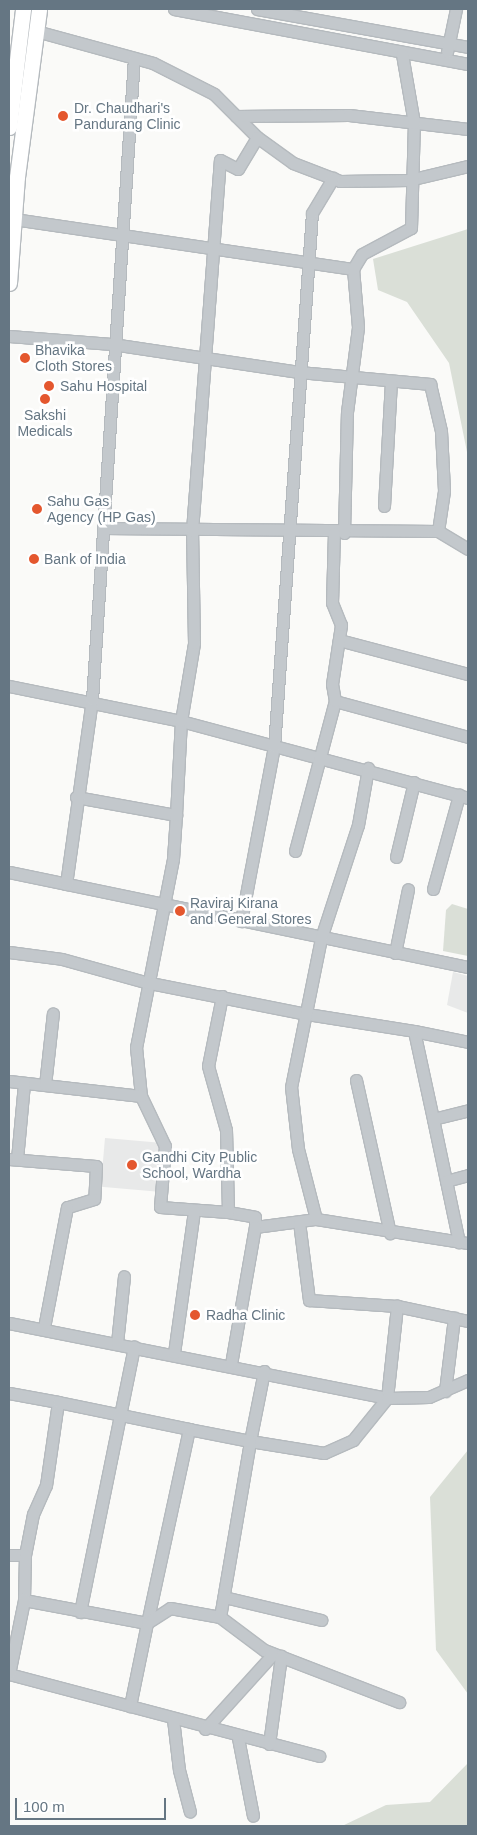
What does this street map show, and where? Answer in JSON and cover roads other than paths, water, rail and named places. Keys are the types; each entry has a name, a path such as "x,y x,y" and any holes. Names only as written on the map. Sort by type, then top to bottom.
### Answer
{"main road":[{"path":"9,127 23,9"},
{"path":"9,283 14,219 39,9"}],"street":[{"path":"174,9 268,29 402,54 468,64"},
{"path":"257,9 273,10 468,47"},
{"path":"445,61 456,9"},
{"path":"268,29 273,10"},
{"path":"36,30 134,58 214,94 257,137 293,163 333,178 360,183 409,180 468,166"},
{"path":"295,851 334,701 338,640 341,624 332,603 351,379 358,327 353,269 362,254 411,228 409,180 414,123 402,54"},
{"path":"66,884 76,797 92,700 112,344 123,233 134,58"},
{"path":"236,116 340,115 468,129"},
{"path":"231,1364 255,1226 254,1217 228,1212 160,1207 166,1146 141,1096 136,1047 145,982 164,904 176,815 181,721 194,643 192,531 207,359 220,160 238,169 257,137"},
{"path":"241,921 274,747 306,263 312,213 333,178"},
{"path":"14,219 123,233 353,269"},
{"path":"9,336 112,344 351,379 430,384 441,431 444,491 438,531"},
{"path":"384,506 391,382"},
{"path":"103,528 339,533 438,531 468,549"},
{"path":"338,640 468,674"},
{"path":"9,686 92,700 181,721 274,747 368,768 464,797 433,889"},
{"path":"334,701 468,737"},
{"path":"316,1219 298,1149 291,1088 321,938 358,825 368,768"},
{"path":"396,857 414,782"},
{"path":"76,797 176,815"},
{"path":"9,872 468,967"},
{"path":"395,953 408,889"},
{"path":"9,952 62,958 145,982 307,1014 414,1031 468,1042"},
{"path":"222,996 208,1066 226,1130 228,1212"},
{"path":"45,1085 53,1013"},
{"path":"255,1226 316,1219 390,1233 464,1243 446,1181 414,1031"},
{"path":"356,1080 390,1233"},
{"path":"9,1081 141,1096"},
{"path":"24,1083 13,1159 96,1166 94,1199 67,1207 44,1328"},
{"path":"433,1119 468,1110"},
{"path":"446,1181 468,1175"},
{"path":"174,1353 194,1210"},
{"path":"299,1222 309,1300 397,1306 468,1321"},
{"path":"117,1343 124,1276"},
{"path":"9,1393 250,1440 333,1452 364,1431 387,1398 397,1306"},
{"path":"445,1392 454,1318"},
{"path":"9,1322 231,1364 387,1398 429,1397 445,1392 468,1380"},
{"path":"80,1612 122,1415 134,1346"},
{"path":"220,1617 250,1440 264,1371"},
{"path":"58,1402 46,1485 33,1514 25,1555 24,1600 9,1674 130,1706 238,1738 319,1756"},
{"path":"130,1706 190,1429"},
{"path":"9,1555 25,1555"},
{"path":"224,1597 321,1620"},
{"path":"24,1600 80,1612 147,1622 170,1608 220,1617 277,1655 399,1702"},
{"path":"205,1729 277,1655"},
{"path":"269,1744 277,1655"},
{"path":"173,1719 179,1770 190,1812"},
{"path":"238,1738 253,1816"}],"place":[{"name":"Dr. Chaudhari's Pandurang Clinic","path":"63,116"},
{"name":"Bhavika Cloth Stores","path":"25,358"},
{"name":"Sahu Hospital","path":"49,386"},
{"name":"Sakshi Medicals","path":"45,399"},
{"name":"Sahu Gas Agency (HP Gas)","path":"37,509"},
{"name":"Bank of India","path":"34,559"},
{"name":"Raviraj Kirana and General Stores","path":"180,911"},
{"name":"Gandhi City Public School, Wardha","path":"132,1165"},
{"name":"Radha Clinic","path":"195,1315"}]}
